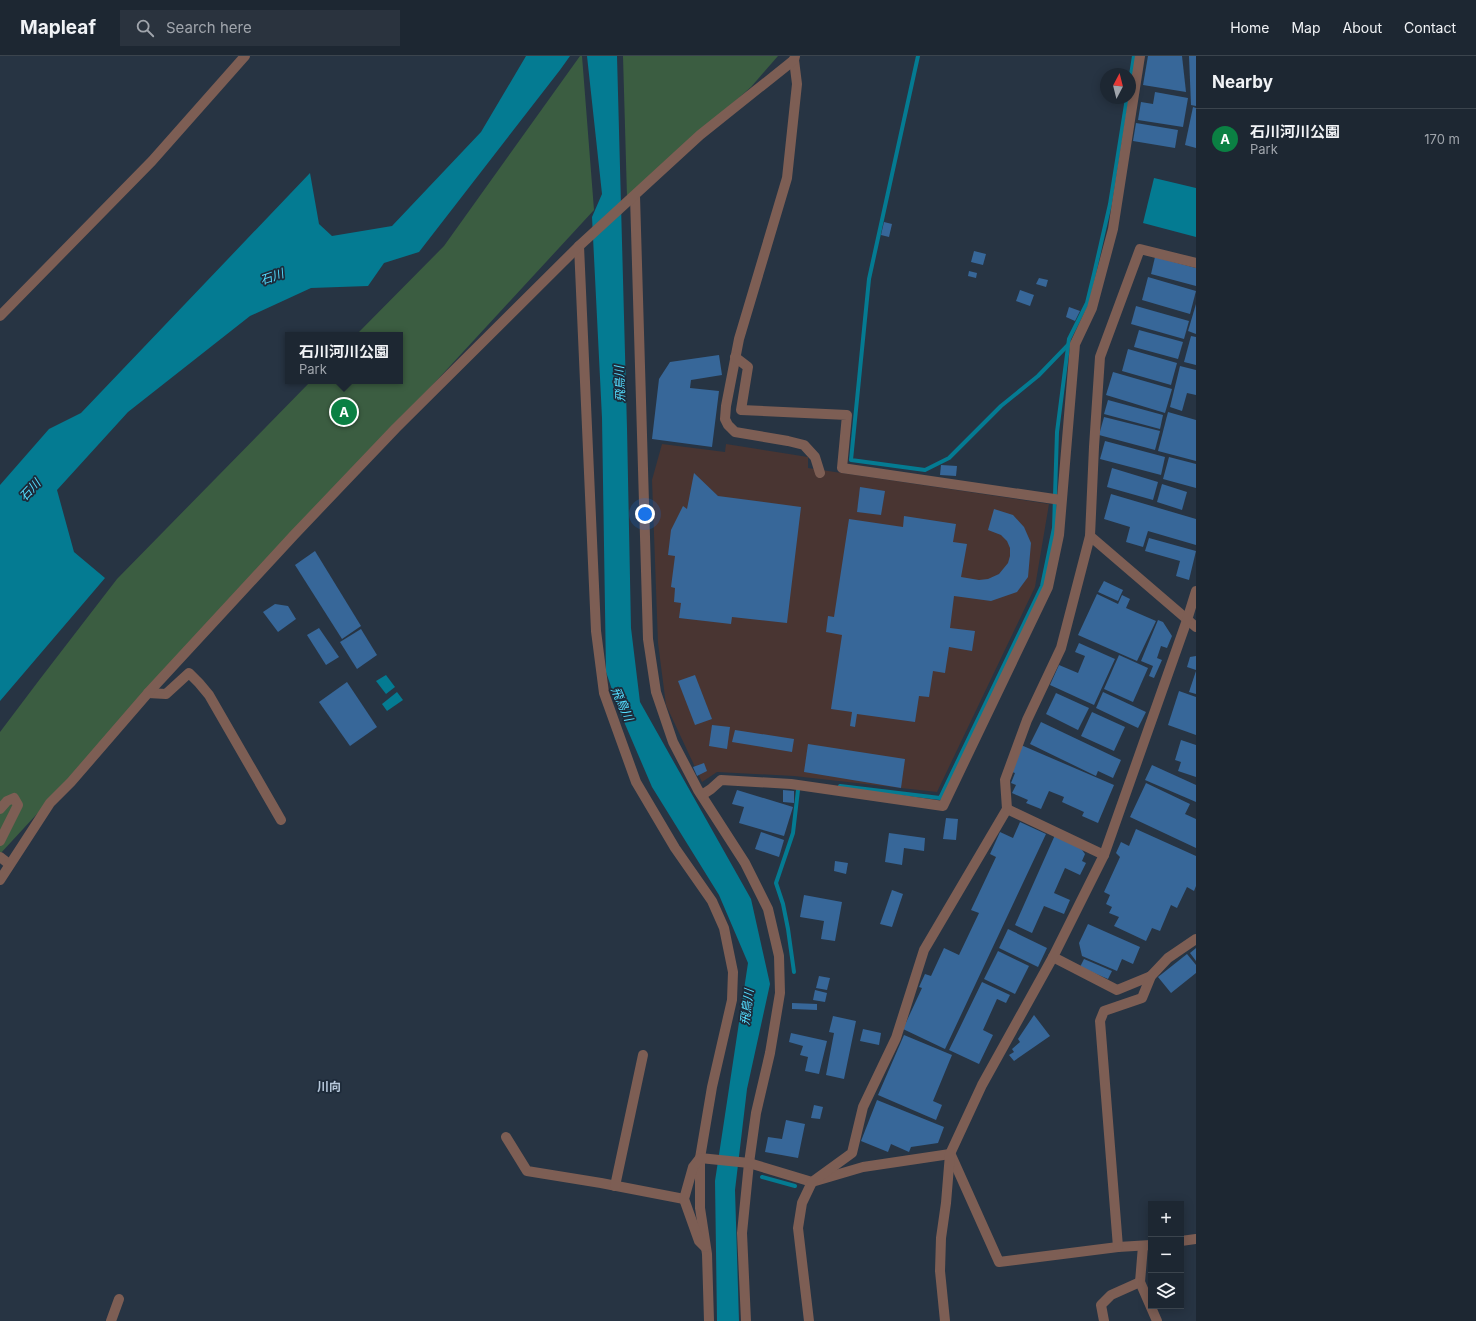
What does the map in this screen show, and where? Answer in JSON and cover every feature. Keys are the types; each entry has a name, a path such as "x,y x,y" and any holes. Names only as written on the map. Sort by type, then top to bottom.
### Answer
{"street":[{"path":"0,316 152,161 245,56"},
{"path":"702,795 721,780 791,784 943,806 1048,587 1059,534 1075,344 1092,308 1113,229 1140,56"},
{"path":"0,880 50,803 71,782 148,693 294,534 396,428 579,246 700,135 795,58"},
{"path":"795,58 797,84 788,178 739,339 726,406 725,419 728,425 735,432 804,445 815,457 820,473"},
{"path":"635,196 648,639 656,692 673,742 702,795 745,863 768,909 779,956 780,993 770,1053 745,1162 742,1233 746,1321"},
{"path":"579,246 596,631 604,693 636,782 675,848 712,901 724,928 733,972 732,1000 712,1087 703,1158 700,1208 706,1249 709,1321"},
{"path":"809,1321 798,1228 802,1203 812,1182 852,1153 863,1107 896,1038 924,950 1007,809 1005,780 1027,720 1061,648 1090,536 1093,454 1100,357 1140,248 1196,263"},
{"path":"735,357 748,367 741,410 847,414 842,468 1061,500"},
{"path":"1090,536 1196,627"},
{"path":"944,1321 940,1271 941,1238 946,1203 950,1154 982,1085 1053,957 1104,855 1196,591"},
{"path":"148,693 166,694 189,673 209,695 282,820"},
{"path":"0,809 6,801 14,798 18,805 0,841"},
{"path":"1007,809 1104,855"},
{"path":"0,856 9,864"},
{"path":"1118,1247 1100,1021 1104,1011 1142,998 1151,976 1168,958 1196,939"},
{"path":"1053,957 1117,990 1151,976"},
{"path":"615,1186 643,1055"},
{"path":"506,1138 527,1171 684,1199"},
{"path":"706,1249 699,1241 684,1199 693,1167 703,1158 745,1162 812,1182 864,1167 950,1154"},
{"path":"950,1154 1000,1262 1118,1247 1147,1245 1140,1282 1157,1321"},
{"path":"1184,1241 1196,1239"},
{"path":"1104,1321 1101,1305 1111,1295 1140,1282"},
{"path":"111,1321 119,1299"}],"shaded area":[{"path":"662,444 725,452 726,444 808,457 808,468 1049,504 1035,587 937,792 794,776 717,772 702,782 666,705 658,643 652,480"}],"green space":[{"path":"580,56 582,56 594,210 0,854 0,732 117,579 308,384 403,384 403,332 359,332 444,246"},
{"path":"623,56 778,56 751,87 627,197"}],"water":[{"name":"石川","path":"526,56 570,56 419,252 384,263 368,286 311,288 250,316 128,412 57,490 74,552 105,578 0,701 0,485 49,429 81,413 310,173 319,224 332,236 392,226 481,132"},
{"name":"飛鳥川","path":"587,56 617,56 631,628 640,702 751,899 770,984 747,1089 735,1190 739,1321 717,1321 715,1181 748,963 719,895 652,787 619,710 606,672 602,418 592,217 602,194"},
{"path":"1154,178 1196,188 1196,237 1143,223"},
{"path":"386,675 395,687 386,694 376,681"},
{"path":"397,692 403,700 387,711 382,704"}],"building":[{"path":"1148,56 1182,56 1186,92 1143,85"},
{"path":"1189,56 1196,56 1196,106 1191,105"},
{"path":"1155,92 1188,98 1183,127 1138,120 1141,102 1153,104"},
{"path":"1193,107 1196,108 1196,148 1185,145"},
{"path":"1136,123 1178,130 1175,148 1133,141"},
{"path":"884,222 892,224 889,237 881,235"},
{"path":"974,251 986,254 983,265 971,262"},
{"path":"1155,257 1196,268 1196,286 1151,274"},
{"path":"969,271 977,273 976,278 968,276"},
{"path":"1148,277 1196,291 1190,314 1142,300"},
{"path":"1039,278 1048,280 1046,287 1036,284"},
{"path":"1020,290 1034,295 1030,306 1016,301"},
{"path":"1196,304 1196,334 1188,331"},
{"path":"1136,306 1189,321 1184,339 1131,324"},
{"path":"1069,307 1080,311 1075,321 1066,317"},
{"path":"1139,330 1183,342 1178,359 1134,347"},
{"path":"1191,336 1196,337 1196,365 1184,362"},
{"path":"1128,349 1177,363 1171,385 1122,371"},
{"path":"719,355 722,375 691,380 690,388 719,391 712,447 652,439 659,379 670,362"},
{"path":"1180,366 1196,370 1196,395 1187,393 1182,411 1170,407"},
{"path":"1113,372 1172,389 1165,413 1106,395"},
{"path":"1108,400 1163,415 1160,429 1104,414"},
{"path":"1168,412 1196,420 1196,461 1158,451"},
{"path":"1104,417 1160,431 1155,450 1099,435"},
{"path":"1105,441 1165,457 1161,475 1100,459"},
{"path":"1169,457 1196,464 1196,488 1163,479"},
{"path":"941,465 957,466 956,476 940,475"},
{"path":"1112,468 1158,482 1153,500 1107,487"},
{"path":"694,473 718,496 801,507 787,623 732,617 731,624 679,618 681,603 674,602 675,588 671,587 675,556 668,555 671,530 683,506 687,509"},
{"path":"1162,484 1187,492 1182,510 1157,502"},
{"path":"860,487 885,491 881,515 857,512"},
{"path":"1111,494 1196,519 1196,545 1148,531 1143,547 1126,542 1130,527 1104,519"},
{"path":"994,509 1013,515 1024,527 1031,543 1028,577 1017,592 991,601 954,596 950,628 975,631 972,651 949,647 945,673 933,671 929,697 919,696 915,722 857,714 855,727 850,726 852,712 831,709 842,635 826,632 828,616 834,617 849,519 903,527 904,516 956,524 953,542 967,544 961,577 979,580 988,579 999,574 1008,563 1010,556 1010,548 1007,541 1001,535 988,530"},
{"path":"1149,538 1196,551 1189,580 1176,576 1180,561 1145,551"},
{"path":"315,551 361,626 342,639 295,565"},
{"path":"1104,581 1123,590 1118,601 1098,592"},
{"path":"1097,594 1118,604 1122,595 1130,599 1126,608 1156,621 1137,661 1078,635"},
{"path":"275,604 288,606 296,619 278,632 263,612"},
{"path":"1158,620 1163,622 1172,636 1167,648 1161,646 1157,658 1162,660 1154,678 1149,676 1153,666 1141,661"},
{"path":"319,628 339,657 326,665 307,635"},
{"path":"361,629 377,655 357,669 340,642"},
{"path":"1079,643 1115,659 1094,705 1050,685 1059,665 1078,673 1085,656 1075,652"},
{"path":"1119,655 1148,668 1133,702 1104,689"},
{"path":"1196,656 1196,670 1187,667 1190,657"},
{"path":"1196,671 1196,694 1189,692"},
{"path":"695,675 712,719 695,725 678,681"},
{"path":"347,682 377,727 350,746 319,702"},
{"path":"1179,691 1196,697 1196,735 1168,725"},
{"path":"1103,692 1146,712 1138,728 1096,708"},
{"path":"1056,693 1089,708 1078,730 1046,714"},
{"path":"1092,712 1125,727 1114,751 1081,736"},
{"path":"1041,722 1121,760 1113,778 1098,771 1096,776 1030,744"},
{"path":"712,725 730,727 727,749 709,746"},
{"path":"735,730 794,739 792,752 732,742"},
{"path":"1181,740 1196,745 1196,777 1178,771 1181,762 1175,760"},
{"path":"808,744 905,759 901,788 804,772"},
{"path":"1021,745 1114,785 1098,823 1082,816 1084,812 1062,802 1064,797 1049,791 1041,809 1026,803 1028,800 1012,793 1016,785 1011,783 1015,773 1009,771"},
{"path":"704,763 707,771 697,776 693,767"},
{"path":"1152,765 1196,785 1196,802 1145,780"},
{"path":"1146,783 1190,804 1185,814 1196,819 1196,848 1130,817"},
{"path":"737,790 793,807 784,836 739,823 744,807 732,804"},
{"path":"783,790 794,791 794,803 783,802"},
{"path":"946,818 958,819 956,840 943,839"},
{"path":"1020,822 1046,834 945,1049 903,1029 922,988 919,987 925,974 931,976 944,948 959,955 979,913 971,910 996,857 990,854 1000,832 1013,838"},
{"path":"1136,829 1196,856 1196,886 1194,891 1187,887 1177,908 1171,905 1160,931 1152,928 1146,941 1114,926 1119,917 1109,913 1112,907 1106,904 1110,895 1104,892 1120,857 1116,853 1121,842 1129,846"},
{"path":"761,832 784,840 779,857 755,849"},
{"path":"889,833 925,838 924,851 904,848 902,865 885,862"},
{"path":"1055,835 1080,847 1085,854 1082,861 1086,863 1080,875 1065,868 1054,893 1070,900 1064,914 1044,906 1032,933 1015,925"},
{"path":"835,861 848,863 846,874 834,871"},
{"path":"892,890 903,894 892,927 880,924"},
{"path":"804,895 842,902 835,941 821,939 824,921 800,917"},
{"path":"1088,924 1140,947 1133,964 1122,959 1117,971 1082,956 1079,943"},
{"path":"1008,929 1047,948 1038,967 999,948"},
{"path":"1196,948 1196,961 1190,953"},
{"path":"998,951 1029,966 1015,994 984,979"},
{"path":"1187,954 1196,965 1196,973 1171,993 1158,977"},
{"path":"1084,959 1112,971 1108,979 1080,967"},
{"path":"819,976 830,978 827,990 816,988"},
{"path":"982,982 1010,995 1006,1003 997,999 983,1030 993,1035 979,1064 949,1050"},
{"path":"815,990 827,993 825,1002 813,1000"},
{"path":"792,1003 817,1004 817,1010 792,1009"},
{"path":"1034,1015 1050,1036 1014,1061 1009,1055 1014,1052 1012,1049 1020,1042 1018,1039"},
{"path":"833,1016 856,1021 844,1079 826,1075 834,1033 829,1032"},
{"path":"863,1029 881,1033 879,1045 860,1041"},
{"path":"791,1033 827,1041 819,1074 805,1071 808,1057 800,1055 803,1046 789,1042"},
{"path":"904,1035 952,1055 933,1101 942,1105 936,1120 878,1095"},
{"path":"877,1100 944,1127 938,1143 911,1147 909,1152 891,1144 888,1152 861,1141"},
{"path":"814,1105 823,1107 820,1119 811,1118"},
{"path":"786,1120 805,1124 798,1158 765,1152 768,1137 782,1139"}],"waterway":[{"path":"918,56 869,279 851,460 925,470 949,458 1001,406 1038,376 1068,345"},
{"path":"1132,68 1134,56"},
{"path":"840,786 940,798 1042,586 1054,528 1057,432 1069,339 1087,303 1110,204 1126,104"},
{"path":"794,972 783,904 776,883 793,833 798,790"},
{"path":"762,1177 795,1186"}],"place":[{"name":"石川河川公園","path":"344,412"}],"district":[{"name":"川向","path":"329,1087"}]}
